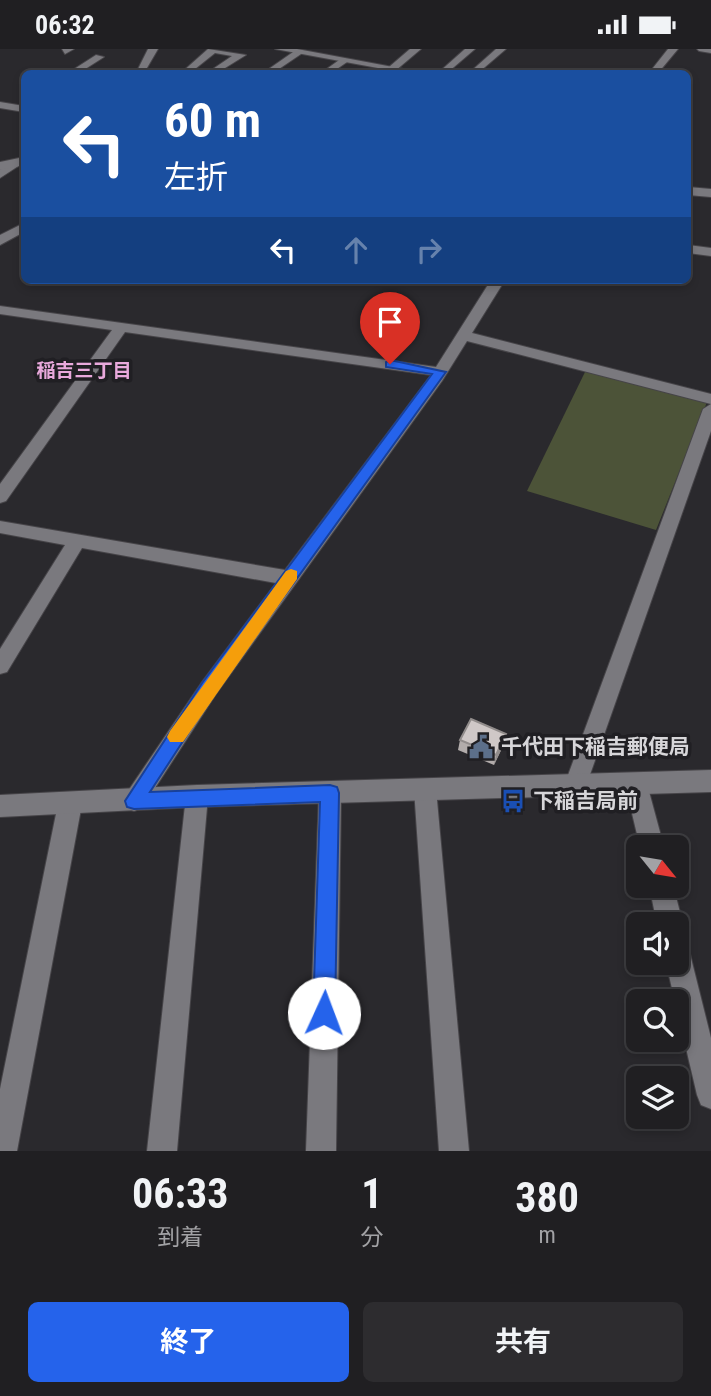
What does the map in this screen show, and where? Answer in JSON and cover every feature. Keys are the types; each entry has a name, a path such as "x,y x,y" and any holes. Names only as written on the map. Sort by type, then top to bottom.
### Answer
{"street":[{"path":"142,70 153,49"},
{"path":"392,68 416,49"},
{"path":"446,70 470,49"},
{"path":"477,70 502,49"},
{"path":"656,70 673,49"},
{"path":"702,49 711,50"},
{"path":"191,70 213,50 241,55 216,70"},
{"path":"270,70 289,50 403,70"},
{"path":"78,70 99,57"},
{"path":"330,70 345,60"},
{"path":"0,105 21,108"},
{"path":"0,166 21,162"},
{"path":"0,175 21,162"},
{"path":"691,191 711,193"},
{"path":"0,241 21,229"},
{"path":"691,249 711,252"},
{"path":"134,801 209,688 440,372 496,284"},
{"path":"0,310 440,372"},
{"path":"0,497 122,326"},
{"path":"465,336 711,399"},
{"path":"575,786 711,409"},
{"path":"0,527 289,578"},
{"path":"0,666 77,541"},
{"path":"0,806 197,796 711,781"},
{"path":"636,783 649,835"},
{"path":"425,789 454,1151"},
{"path":"321,1151 330,793"},
{"path":"162,1151 197,796"},
{"path":"2,1151 70,804"},
{"path":"682,975 711,1095"}],"green space":[{"path":"586,370 707,402 656,530 527,491"}],"building":[{"path":"471,719 506,734 496,755 460,740"}],"slow traffic":[{"path":"176,737 291,575"}],"place":[{"name":"千代田下稲吉郵便局","path":"481,747"},
{"name":"下稲吉局前","path":"513,801"}],"district":[{"name":"稲吉三丁目","path":"84,370"}],"route":[{"path":"324,1013 330,793 197,796 134,801 209,688 440,372 390,364"}]}
